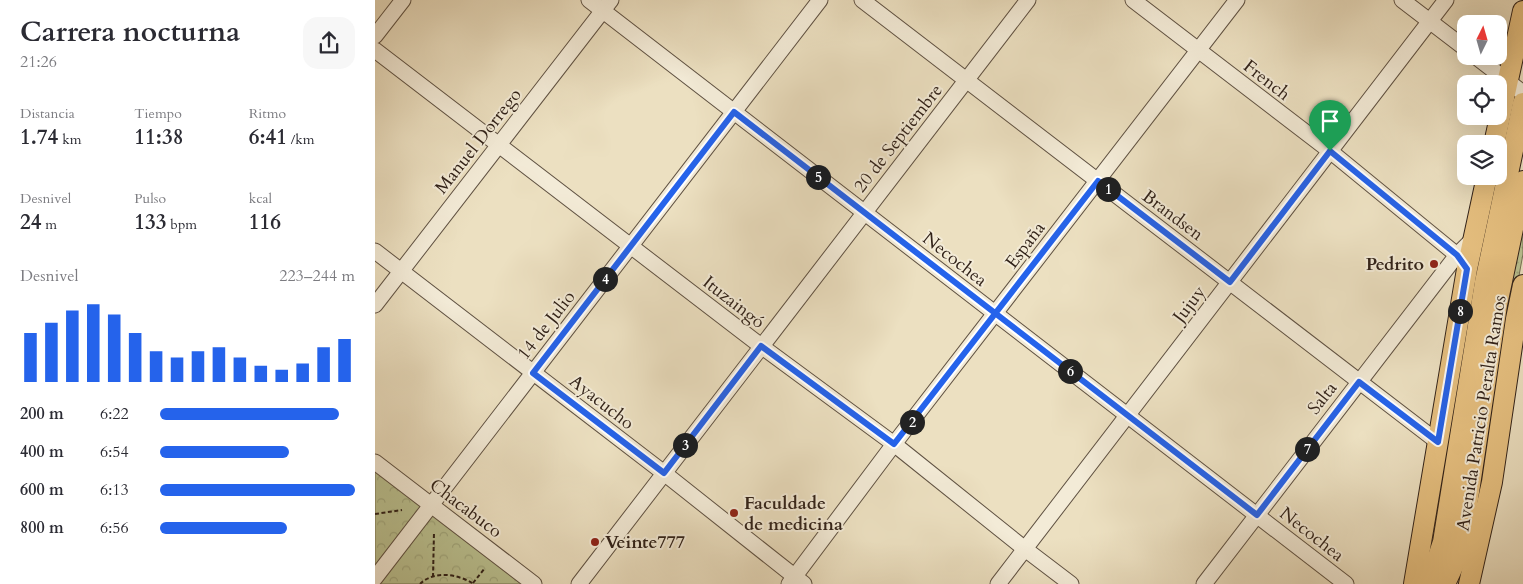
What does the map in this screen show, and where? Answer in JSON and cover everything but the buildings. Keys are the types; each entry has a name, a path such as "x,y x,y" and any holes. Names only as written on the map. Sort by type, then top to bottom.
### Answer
{"main road":[{"path":"1507,81 1523,11"},
{"name":"Avenida Patricio Peralta Ramos","path":"1424,584 1436,563 1443,542 1485,282 1523,103"},
{"name":"Avenida Patricio Peralta Ramos","path":"1445,584 1460,545 1481,420 1497,306 1523,181"},
{"name":"Avenida Patricio Peralta Ramos","path":"1414,584 1438,442 1462,262 1473,238 1485,185"},
{"name":"Avenida Patricio Peralta Ramos","path":"1469,584 1492,482 1516,319 1523,285"},
{"path":"1481,420 1492,482"},
{"path":"1451,584 1473,564"}],"street":[{"path":"375,36 403,0"},
{"name":"Necochea","path":"589,0 607,5 734,112 1346,584"},
{"name":"14 de Julio","path":"375,578 820,0"},
{"name":"Brandsen","path":"862,0 1438,442"},
{"name":"20 de Septiembre","path":"579,584 1028,0"},
{"name":"French","path":"1133,0 1330,151 1462,262"},
{"name":"España","path":"796,582 894,444 1237,0"},
{"path":"1402,0 1457,43"},
{"name":"Jujuy","path":"998,584 1446,0"},
{"name":"Manuel Dorrego","path":"375,305 607,5"},
{"name":"Ituzaingó","path":"375,50 761,346 894,444 1071,584"},
{"path":"1487,65 1499,75"},
{"path":"1507,81 1523,93"},
{"name":"Ayacucho","path":"375,251 664,473 796,582"},
{"name":"Salta","path":"1204,584 1359,382 1462,262"},
{"name":"Chacabuco","path":"375,462 534,584"}],"path":[{"path":"375,514 402,510"},
{"path":"433,577 434,532"},
{"path":"420,584 424,580 440,574 458,576 473,583 485,568"}],"green space":[{"path":"1523,211 1523,254 1489,437 1487,421"},
{"path":"375,461 534,584 375,584"}],"place":[{"name":"Pedrito","path":"1434,264"},
{"name":"Faculdade de medicina","path":"734,513"},
{"name":"Veinte777","path":"595,542"}],"route":[{"path":"1330,151 1230,282 1098,181 996,314 894,444 761,346 664,473 533,373 734,112 996,314 1040,348 1257,515 1359,382 1438,442 1467,269 1457,255 1330,151"}]}
